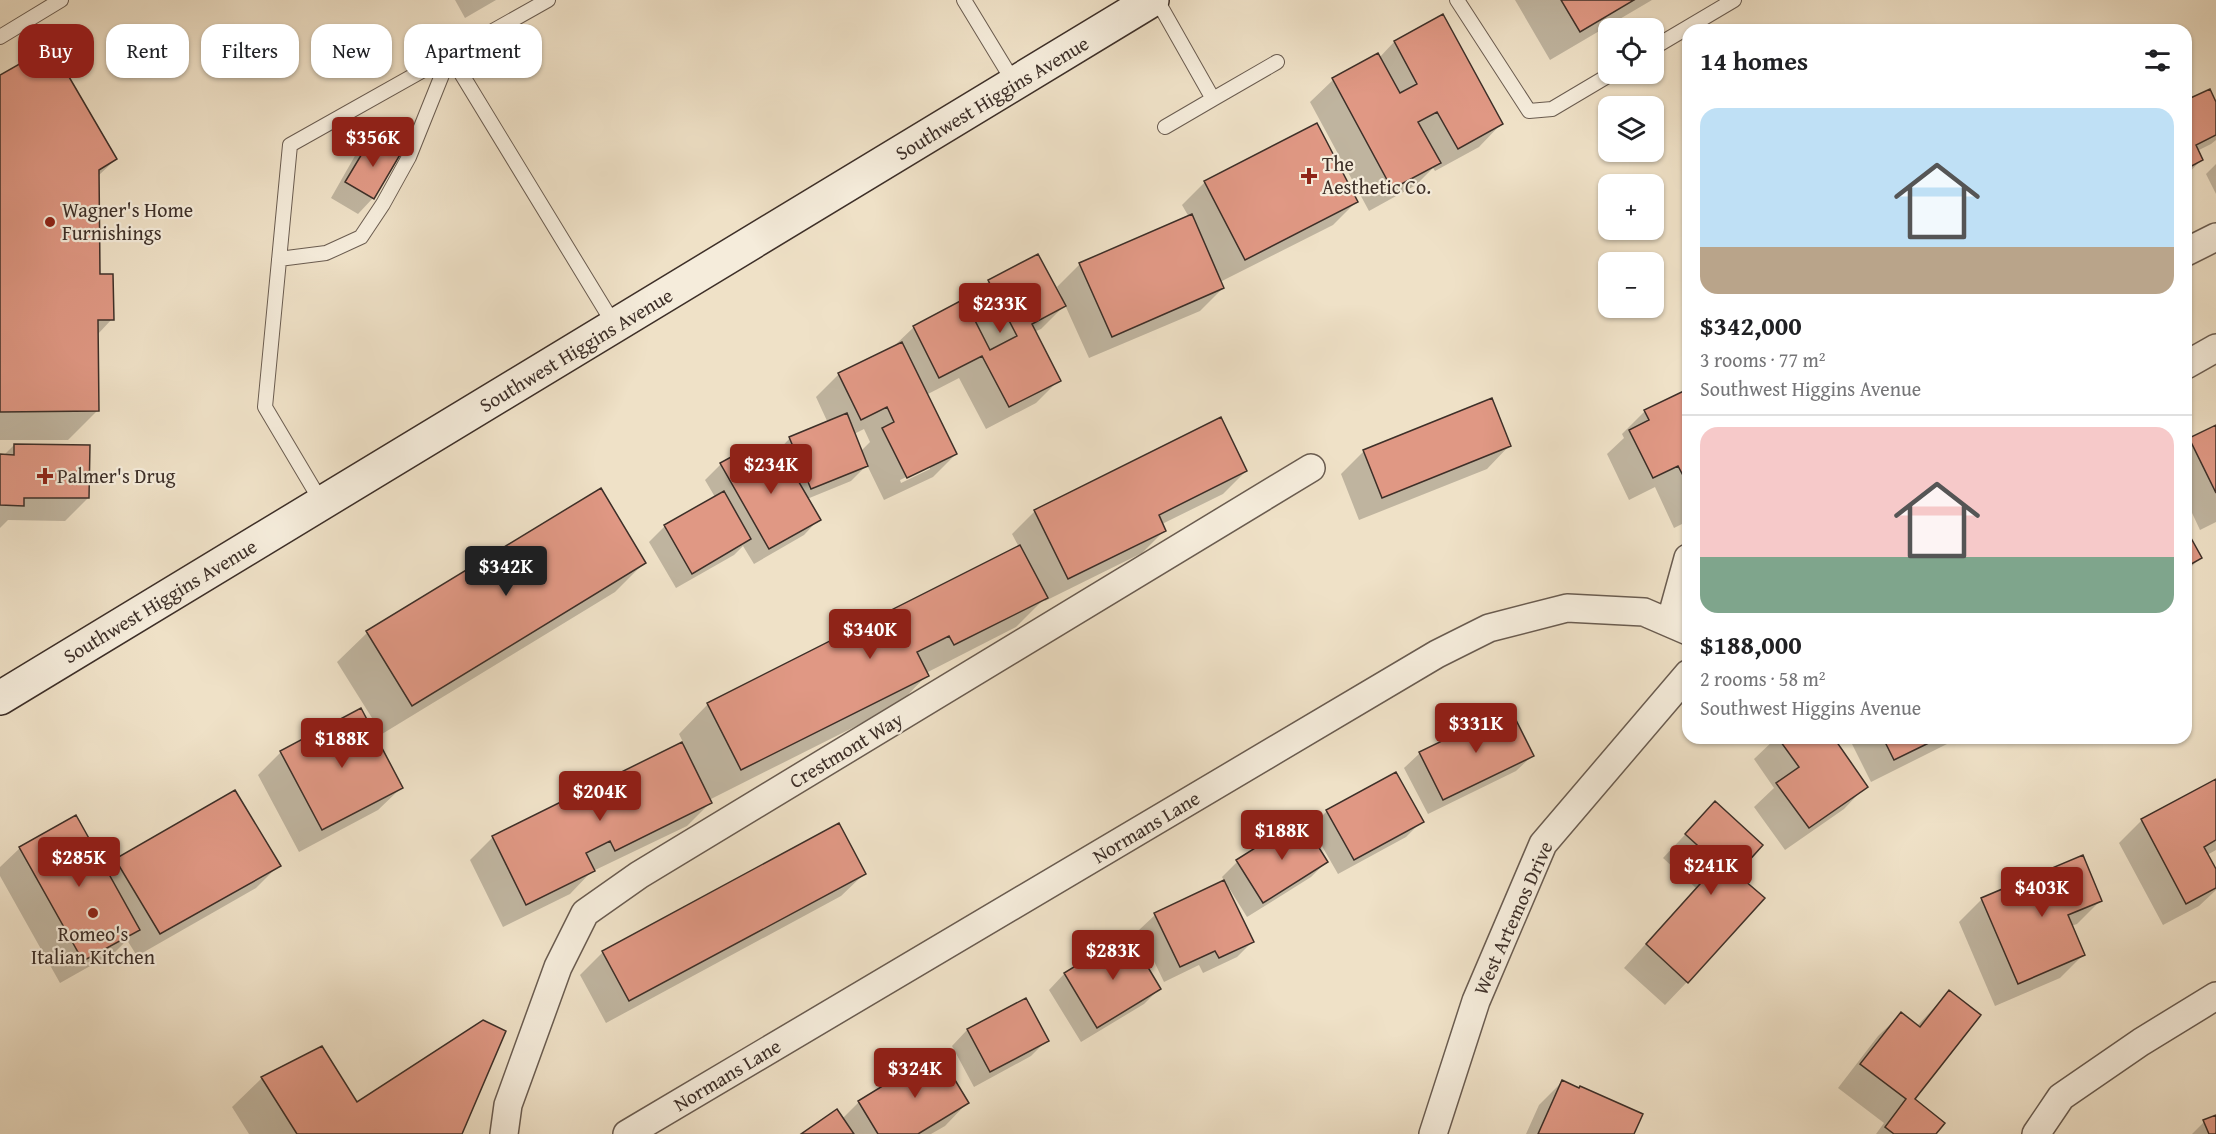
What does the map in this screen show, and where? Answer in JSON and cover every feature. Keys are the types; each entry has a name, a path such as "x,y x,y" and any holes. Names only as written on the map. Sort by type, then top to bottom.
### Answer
{"main road":[{"name":"Southwest Higgins Avenue","path":"0,698 1152,0"}],"street":[{"path":"2192,249 2216,237"},
{"path":"2192,362 2216,348"},
{"name":"Crestmont Way","path":"504,1134 508,1105 558,968 585,913 639,875 1311,468"},
{"path":"1679,627 1682,604"},
{"name":"Normans Lane","path":"627,1134 1437,654 1489,628 1567,608 1644,612 1679,627"},
{"name":"West Artemos Drive","path":"1433,1134 1476,1001 1543,844 1682,681"},
{"path":"2036,1134 2061,1097 2140,1042 2216,996"}],"lane":[{"path":"0,37 61,0"},
{"path":"505,24 548,0"},
{"path":"964,0 1015,84"},
{"path":"1157,0 1213,99"},
{"path":"1457,0 1529,111 1552,109 1598,82"},
{"path":"1694,24 1734,0"},
{"path":"1664,41 1682,31"},
{"path":"1165,127 1277,62"},
{"path":"322,503 266,407 290,145 409,78"},
{"path":"279,259 327,253 361,237 410,158 441,78"},
{"path":"464,78 615,326"}],"building":[{"path":"1561,0 1634,0 1604,18 1598,18 1598,21 1580,32"},
{"path":"1443,14 1503,124 1458,149 1437,112 1418,122 1441,163 1392,189 1332,78 1378,53 1400,93 1417,84 1394,41"},
{"name":"Wagner's Home Furnishings","path":"18,65 18,78 70,78 117,159 99,170 100,274 113,274 114,320 98,320 99,411 0,412 0,75"},
{"path":"2210,89 2216,102 2216,135 2196,145 2203,160 2192,166 2192,97"},
{"path":"1317,123 1358,202 1245,260 1204,181"},
{"path":"372,137 401,153 374,199 345,182"},
{"path":"1192,214 1224,288 1112,337 1079,263"},
{"path":"1038,254 1066,306 1032,324 1061,381 1009,407 982,356 939,378 913,326 964,299 990,350 1017,336 988,280"},
{"path":"902,342 957,454 907,478 882,428 894,422 887,407 861,420 838,373"},
{"path":"1682,392 1682,474 1678,466 1653,478 1629,430 1649,420 1644,410"},
{"path":"1492,398 1511,446 1382,498 1363,450"},
{"path":"847,413 868,466 811,489 789,437"},
{"path":"1221,417 1247,471 1159,515 1166,531 1068,579 1034,510"},
{"path":"2216,425 2216,493 2192,444 2192,437"},
{"name":"Palmer's Drug","path":"14,444 90,445 89,498 24,498 24,506 0,505 0,454 14,455"},
{"path":"753,445 764,464 782,453 821,520 769,549 720,463"},
{"path":"601,488 646,563 412,706 366,631"},
{"path":"724,491 751,539 692,574 664,525"},
{"path":"2192,540 2202,558 2192,564"},
{"path":"1020,545 1048,598 954,645 949,636 917,652 929,676 741,770 707,703"},
{"path":"361,708 403,788 322,830 280,751"},
{"path":"1510,708 1534,756 1443,800 1419,752"},
{"path":"682,742 712,803 615,851 610,841 586,853 595,871 526,905 492,836"},
{"path":"1782,744 1838,744 1868,787 1809,828 1776,783 1799,767"},
{"path":"1886,744 1927,744 1894,760"},
{"path":"1396,772 1424,822 1354,860 1326,810"},
{"path":"2216,779 2216,840 2204,847 2216,869 2216,888 2186,904 2141,819"},
{"path":"235,790 281,866 160,934 115,859"},
{"path":"1715,801 1763,845 1737,874 1765,898 1688,983 1646,944 1718,864 1685,834"},
{"path":"76,815 140,930 83,961 19,847"},
{"path":"1301,819 1328,862 1263,903 1236,860"},
{"path":"839,823 866,874 629,1001 602,951"},
{"path":"2083,855 2102,901 2068,915 2085,955 2018,984 1981,898"},
{"path":"1224,880 1254,942 1219,958 1215,951 1180,967 1154,913"},
{"path":"1128,934 1161,989 1097,1028 1064,973"},
{"path":"1949,990 1981,1015 1915,1099 1945,1123 1936,1134 1894,1134 1885,1127 1906,1099 1860,1064 1901,1012 1920,1027"},
{"path":"1026,998 1049,1041 990,1072 967,1029"},
{"path":"483,1020 506,1031 462,1134 297,1134 261,1077 322,1046 357,1102"},
{"path":"938,1052 969,1103 918,1134 878,1134 858,1101"},
{"path":"1562,1080 1643,1114 1634,1134 1538,1134"},
{"path":"837,1109 854,1134 801,1134"},
{"path":"2216,1115 2216,1134 2209,1134 2203,1120"}],"place":[{"name":"The Aesthetic Co.","path":"1309,176"},
{"name":"Wagner's Home Furnishings","path":"50,222"},
{"name":"Palmer's Drug","path":"45,476"},
{"name":"Romeo's Italian Kitchen","path":"93,913"}]}
